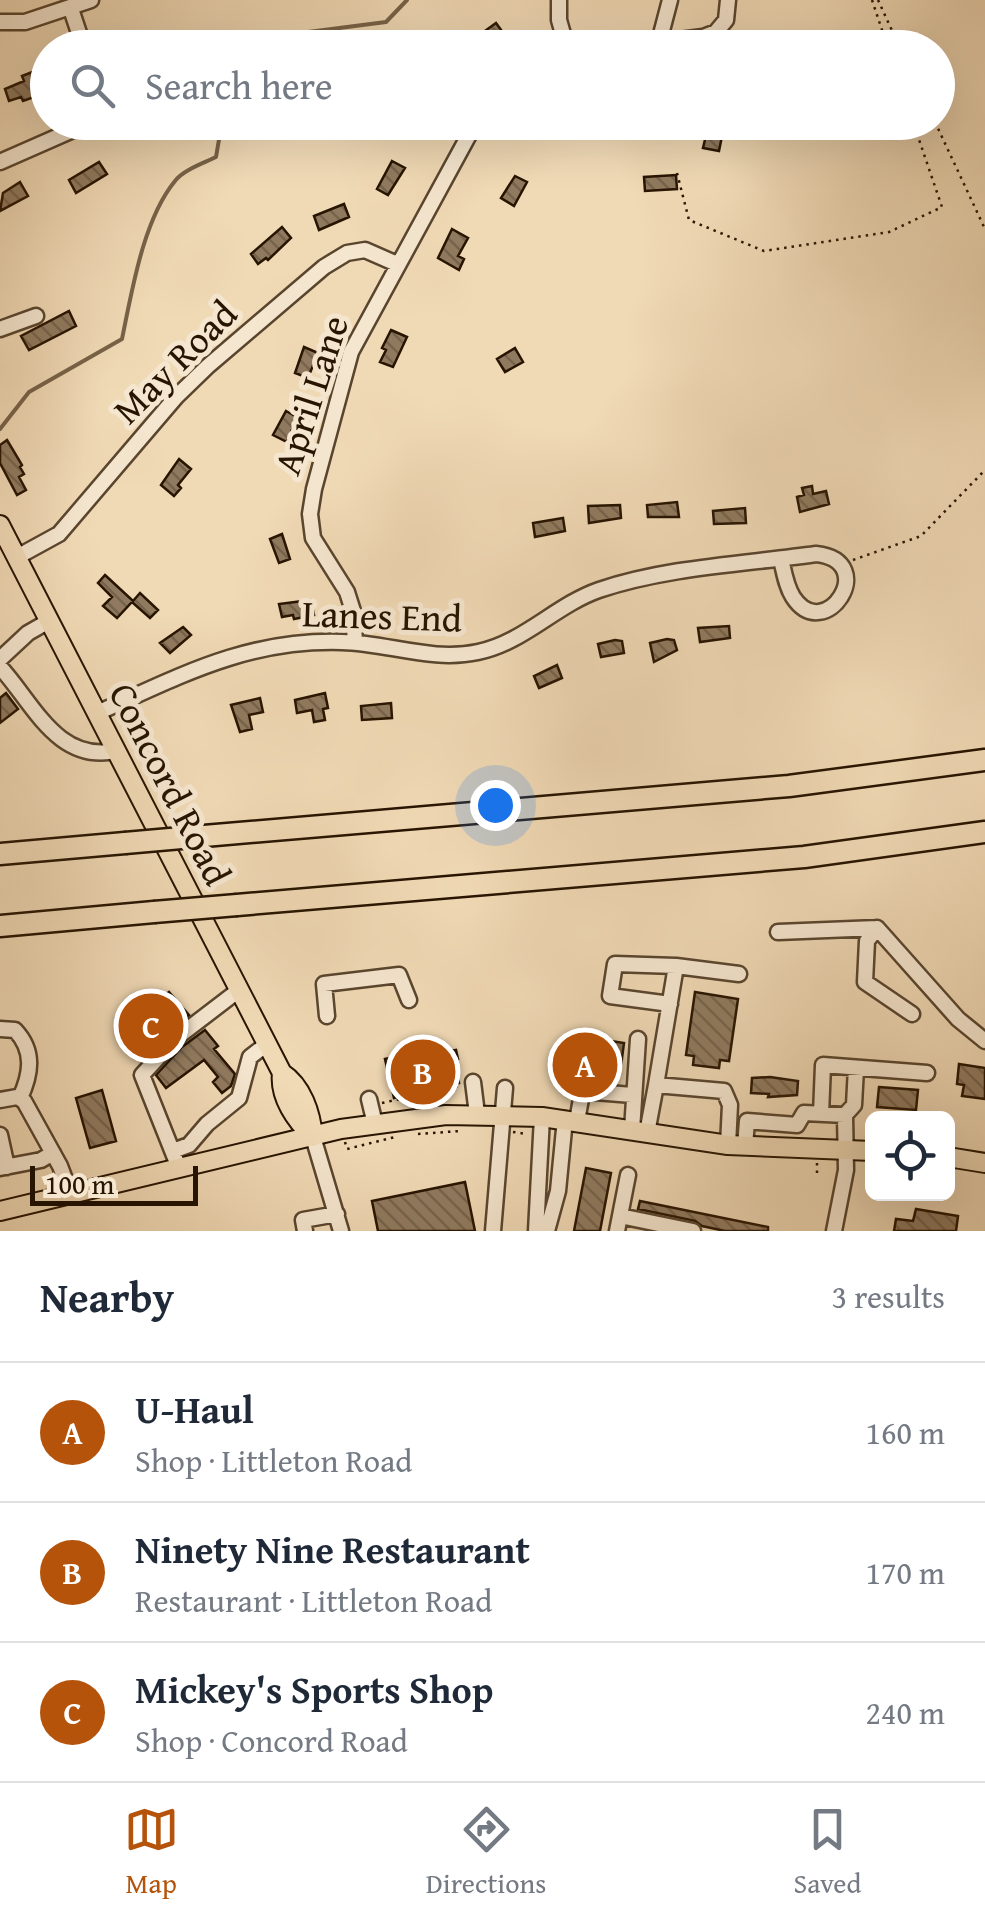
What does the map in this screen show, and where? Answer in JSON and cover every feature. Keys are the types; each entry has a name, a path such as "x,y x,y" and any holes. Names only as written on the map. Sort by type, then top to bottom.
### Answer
{"highway":[{"path":"0,854 790,786 985,760"},
{"path":"0,926 804,857 985,832"}],"main road":[{"name":"Concord Road","path":"0,525 267,1044 282,1072 294,1081 311,1118 313,1136"},
{"path":"0,1211 70,1195 176,1160 341,1129 372,1109 475,1122 542,1116 736,1146 865,1151"},
{"path":"955,1158 985,1164"}],"street":[{"path":"0,22 25,22 91,0"},
{"path":"560,0 562,30"},
{"path":"662,30 670,0"},
{"path":"718,30 726,20 728,0"},
{"path":"71,9 78,30"},
{"path":"0,162 50,140"},
{"name":"April Lane","path":"354,642 351,601 316,547 310,514 346,366 466,140"},
{"name":"May Road","path":"16,557 58,534 176,397 324,267 347,253 365,250 398,264"},
{"path":"0,329 36,316"},
{"name":"Lanes End","path":"97,714 231,654 290,644 354,642 436,655 480,652 510,640 573,602 634,580 816,554 840,565"},
{"path":"781,559 796,602 813,611 832,608 845,593 845,574 840,565"},
{"path":"50,621 28,633 0,660 52,735 80,751 116,751"},
{"path":"778,932 877,928"},
{"path":"877,928 867,941 865,982 912,1014"},
{"path":"877,928 958,1019 985,1041"},
{"path":"670,1004 610,996 615,964 739,974"},
{"path":"639,1132 656,1085 676,966"},
{"path":"327,1016 324,984 398,975 409,1000"},
{"path":"240,990 175,1039 142,1075 176,1160 207,1124 239,1098 250,1057 267,1044"},
{"path":"0,1029 14,1030 28,1051 30,1076 20,1098"},
{"path":"638,1038 632,1095 639,1132"},
{"path":"547,1231 588,1060"},
{"path":"821,1114 823,1065 927,1073"},
{"path":"834,1231 846,1170 845,1115 854,1105 856,1068"},
{"path":"473,1082 475,1122"},
{"path":"656,1085 724,1092 730,1105 736,1146"},
{"path":"493,1231 505,1088"},
{"path":"582,1091 632,1095"},
{"path":"0,1100 24,1101 53,1152 70,1195"},
{"path":"736,1146 747,1121 797,1125 800,1115 845,1115"},
{"path":"536,1231 542,1116"},
{"path":"0,1135 3,1168 40,1160 53,1152"},
{"path":"313,1136 341,1231"},
{"path":"628,1175 618,1223 694,1231"},
{"path":"306,1231 303,1220 337,1214"}],"path":[{"path":"875,0 883,30"},
{"path":"875,0 891,30"},
{"path":"677,173 690,220 764,251 889,232 942,208 920,140"},
{"path":"943,140 985,229"},
{"path":"840,565 920,536 985,470"},
{"path":"372,1109 473,1082"},
{"path":"341,1129 347,1149 475,1122"},
{"path":"502,1122 527,1134"}],"building":[{"path":"30,73 30,99 9,101 5,89 24,81 22,76"},
{"path":"705,140 721,140 719,151 703,148"},
{"path":"392,161 405,168 388,195 377,189"},
{"path":"99,162 107,174 76,193 69,180"},
{"path":"676,175 677,189 645,191 644,177"},
{"path":"515,176 527,182 514,206 501,198"},
{"path":"20,182 28,196 0,211 3,193"},
{"path":"344,204 349,217 319,230 314,216"},
{"path":"282,227 291,238 268,260 258,264 251,254"},
{"path":"452,229 468,238 458,256 464,259 459,270 438,258"},
{"path":"69,311 76,326 29,350 21,336"},
{"path":"391,330 407,337 393,367 380,362"},
{"path":"304,347 318,353 308,378 295,373"},
{"path":"515,348 523,362 505,372 497,359"},
{"path":"286,411 297,417 287,442 273,435"},
{"path":"7,440 24,474 19,477 26,490 17,495 0,463 0,445"},
{"path":"179,459 191,469 174,496 161,485"},
{"path":"812,486 813,494 826,491 829,504 800,512 797,497 804,495 802,488"},
{"path":"677,502 679,517 648,517 647,505"},
{"path":"620,505 621,518 589,523 588,506"},
{"path":"745,508 746,523 714,524 713,511"},
{"path":"563,518 565,531 535,537 533,523"},
{"path":"282,534 290,559 279,563 270,539"},
{"path":"105,575 133,601 140,593 158,610 150,618 132,602 117,618 103,606 112,597 98,583"},
{"path":"311,600 314,615 282,617 279,604"},
{"path":"729,626 730,638 700,642 698,628"},
{"path":"183,627 191,635 170,653 160,643"},
{"path":"674,640 677,650 654,662 650,643"},
{"path":"622,641 624,653 601,657 598,644"},
{"path":"557,665 562,678 539,688 534,676"},
{"path":"6,693 18,709 0,723 0,698"},
{"path":"325,693 325,720 314,722 312,710 297,713 295,700"},
{"path":"260,698 263,712 249,715 252,729 240,732 231,705"},
{"path":"391,703 392,718 362,720 361,706"},
{"path":"169,992 189,1015 142,1055 116,1018 136,1003 143,1013"},
{"path":"695,992 738,999 729,1061 720,1060 719,1068 693,1065 694,1056 686,1055"},
{"path":"205,1030 218,1046 214,1049 235,1074 231,1086 222,1093 213,1082 218,1077 204,1060 166,1088 156,1075 182,1047"},
{"path":"611,1041 624,1043 620,1073 597,1070 598,1056 609,1057"},
{"path":"418,1043 420,1054 443,1048 444,1052 456,1050 459,1083 394,1098 385,1059 399,1056 397,1048"},
{"path":"959,1064 985,1068 985,1099 962,1096 964,1085 957,1084"},
{"path":"752,1078 798,1081 797,1095 768,1097 769,1094 751,1093"},
{"path":"879,1087 918,1090 916,1110 877,1107"},
{"path":"102,1090 116,1141 90,1148 76,1098"},
{"path":"586,1168 611,1173 600,1231 574,1231"},
{"path":"465,1182 475,1231 378,1231 372,1201"},
{"path":"640,1201 768,1227 768,1231 725,1231 702,1226 695,1221 638,1209"},
{"path":"916,1209 958,1216 956,1231 894,1231 896,1219 913,1221"}],"waterway":[{"path":"324,30 386,22 407,0"},
{"path":"0,429 29,392 122,339 140,257 155,215 179,177 216,157 219,140"}],"place":[{"name":"Mickey's Sports Shop","path":"151,1026"},
{"name":"U-Haul","path":"585,1065"},
{"name":"Ninety Nine Restaurant","path":"423,1072"}]}
